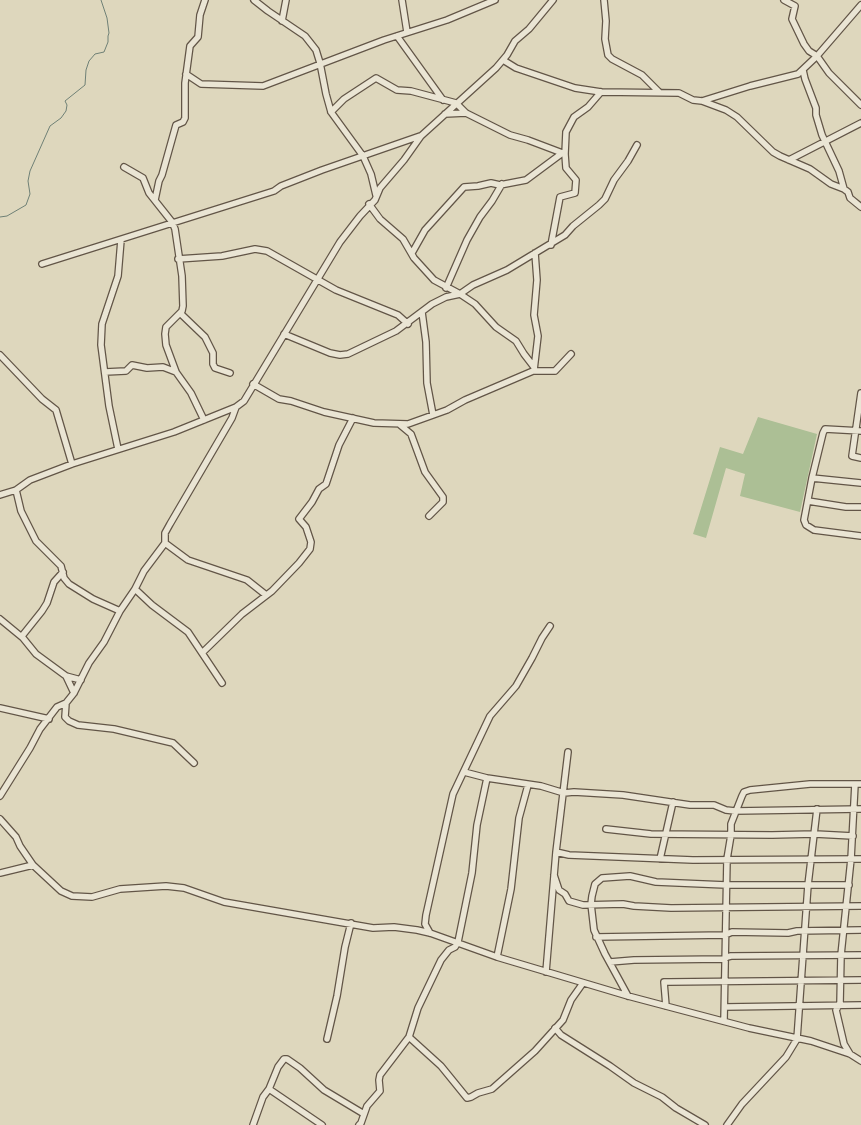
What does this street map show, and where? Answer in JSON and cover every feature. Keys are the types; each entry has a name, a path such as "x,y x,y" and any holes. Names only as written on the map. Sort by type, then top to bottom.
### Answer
{"street":[{"path":"155,200 176,125 183,122 185,118 186,74 190,46 198,37 200,15 206,0"},
{"path":"254,0 305,36 316,50 331,112 362,156 371,174 376,195"},
{"path":"282,20 286,0"},
{"path":"402,0 407,32"},
{"path":"186,74 201,84 264,86 320,63 447,20 495,0"},
{"path":"0,495 16,490 30,480 72,464 165,435 204,420 236,407 244,400 340,242 375,200 380,188 404,160 421,136 503,60 515,41 529,29 553,0"},
{"path":"604,0 605,39 608,55 642,75 659,92"},
{"path":"784,0 795,6 792,19 809,51 817,56 829,73 861,105"},
{"path":"702,101 798,74 817,56 861,5"},
{"path":"397,36 443,100"},
{"path":"503,60 516,68 568,86 601,92 679,93 693,100 702,101 726,110 737,117 780,156 810,169 831,184 844,189 848,192 850,198 861,207"},
{"path":"803,70 816,108 816,115 842,178 844,189"},
{"path":"331,112 344,99 376,78 397,90 411,91 456,103 466,114 510,135 563,154"},
{"path":"550,245 560,198 575,193 576,180 566,168 563,154 566,132 574,117 588,107 601,92"},
{"path":"445,114 466,114"},
{"path":"789,160 861,123"},
{"path":"42,264 274,191 281,186 421,136"},
{"path":"284,334 330,353 348,354 369,345 408,324 432,304 460,294 473,285 507,270 565,235 579,220 599,206 636,145"},
{"path":"412,253 425,230 464,187 491,183 498,185 528,179 563,154"},
{"path":"124,167 143,178 148,191 172,222 175,229 182,276 183,306 180,313 165,330 166,345 176,372 191,393 204,420"},
{"path":"446,288 467,240 502,184"},
{"path":"370,204 380,219 403,239 434,280 475,304 496,327 514,340 534,369"},
{"path":"118,449 109,406 101,331 118,276 121,240"},
{"path":"178,259 222,256 248,250 262,250 273,254 336,290 398,315 408,324"},
{"path":"534,369 538,336 534,315 537,280 535,253"},
{"path":"422,312 428,383 433,415"},
{"path":"180,313 205,337 213,353 215,368 230,374"},
{"path":"254,384 279,399 324,412 387,424 408,424 433,415 534,369 554,371 571,354"},
{"path":"0,355 42,399 56,410 72,464"},
{"path":"105,372 127,370 132,365 147,368 163,367 176,372"},
{"path":"861,393 858,431 852,456 861,458"},
{"path":"0,796 40,729 57,707 66,703 74,693 92,658 104,642 144,571 165,544 165,533 232,418 236,407"},
{"path":"202,653 242,614 299,564 310,549 311,542 306,527 299,519 319,489 326,484 339,445 353,418"},
{"path":"399,424 410,434 425,472 443,497 443,502 429,516"},
{"path":"858,431 825,429 812,478 804,520 814,530 861,536"},
{"path":"812,478 861,483"},
{"path":"16,490 21,512 36,541 61,566 64,578 69,584 81,593 120,611"},
{"path":"808,501 846,507 861,507"},
{"path":"165,544 188,560 247,580 266,594"},
{"path":"22,636 48,603 54,582 63,572"},
{"path":"135,589 152,605 180,624 188,632 222,683"},
{"path":"0,619 22,636 36,654 66,676 81,680"},
{"path":"430,933 426,927 426,915 453,794 490,716 516,686 550,626"},
{"path":"66,676 74,693"},
{"path":"66,703 65,717 73,724 114,729 173,743 194,763"},
{"path":"0,708 49,719"},
{"path":"546,972 556,852 568,752"},
{"path":"464,772 487,778 541,786 564,793 623,795 714,806 735,811 858,810"},
{"path":"361,1124 366,1106 380,1091 380,1075 409,1037 418,1008 440,960 458,942 472,873 477,825 487,778"},
{"path":"724,1021 727,859 731,824 744,792 810,784 858,784 858,810 852,836 852,859 840,980 840,1004 836,1010 844,1044 850,1054"},
{"path":"497,957 511,889 519,818 528,785"},
{"path":"660,859 673,802"},
{"path":"727,1125 742,1104 777,1069 797,1039 808,885 817,809"},
{"path":"0,819 16,837 33,865 60,891 72,896 92,897 120,889 166,886 184,888 224,902 373,928 394,927 430,933 497,957 582,983 749,1028 811,1041 850,1054 861,1061"},
{"path":"606,829 665,834 815,834 852,836"},
{"path":"556,852 569,855 660,859 861,859"},
{"path":"0,873 33,865"},
{"path":"554,875 559,890 565,894 569,902 584,905 623,904 655,908 861,906"},
{"path":"628,996 596,937 592,921 591,904 595,884 602,878 630,876 656,882 726,885 849,885"},
{"path":"327,1039 351,923"},
{"path":"596,937 861,930"},
{"path":"610,962 725,959 731,956 861,955"},
{"path":"666,1006 664,982 861,980"},
{"path":"409,1037 441,1066 467,1098 492,1088 535,1051 562,1020 571,1000 582,983"},
{"path":"725,1007 861,1005"},
{"path":"555,1028 561,1035 610,1066 634,1084 662,1097 676,1108 705,1125"},
{"path":"254,1125 263,1098 281,1061 287,1059 324,1090 364,1114"},
{"path":"269,1089 322,1125"}],"green space":[{"path":"758,417 817,434 800,512 740,496 745,474 726,468 706,538 693,534 720,447 743,454"}],"waterway":[{"path":"0,217 7,216 26,205 30,194 28,181 30,171 50,126 61,118 66,111 67,105 65,101 85,85 89,61 95,54 104,52 109,33 107,18 101,0"}]}
